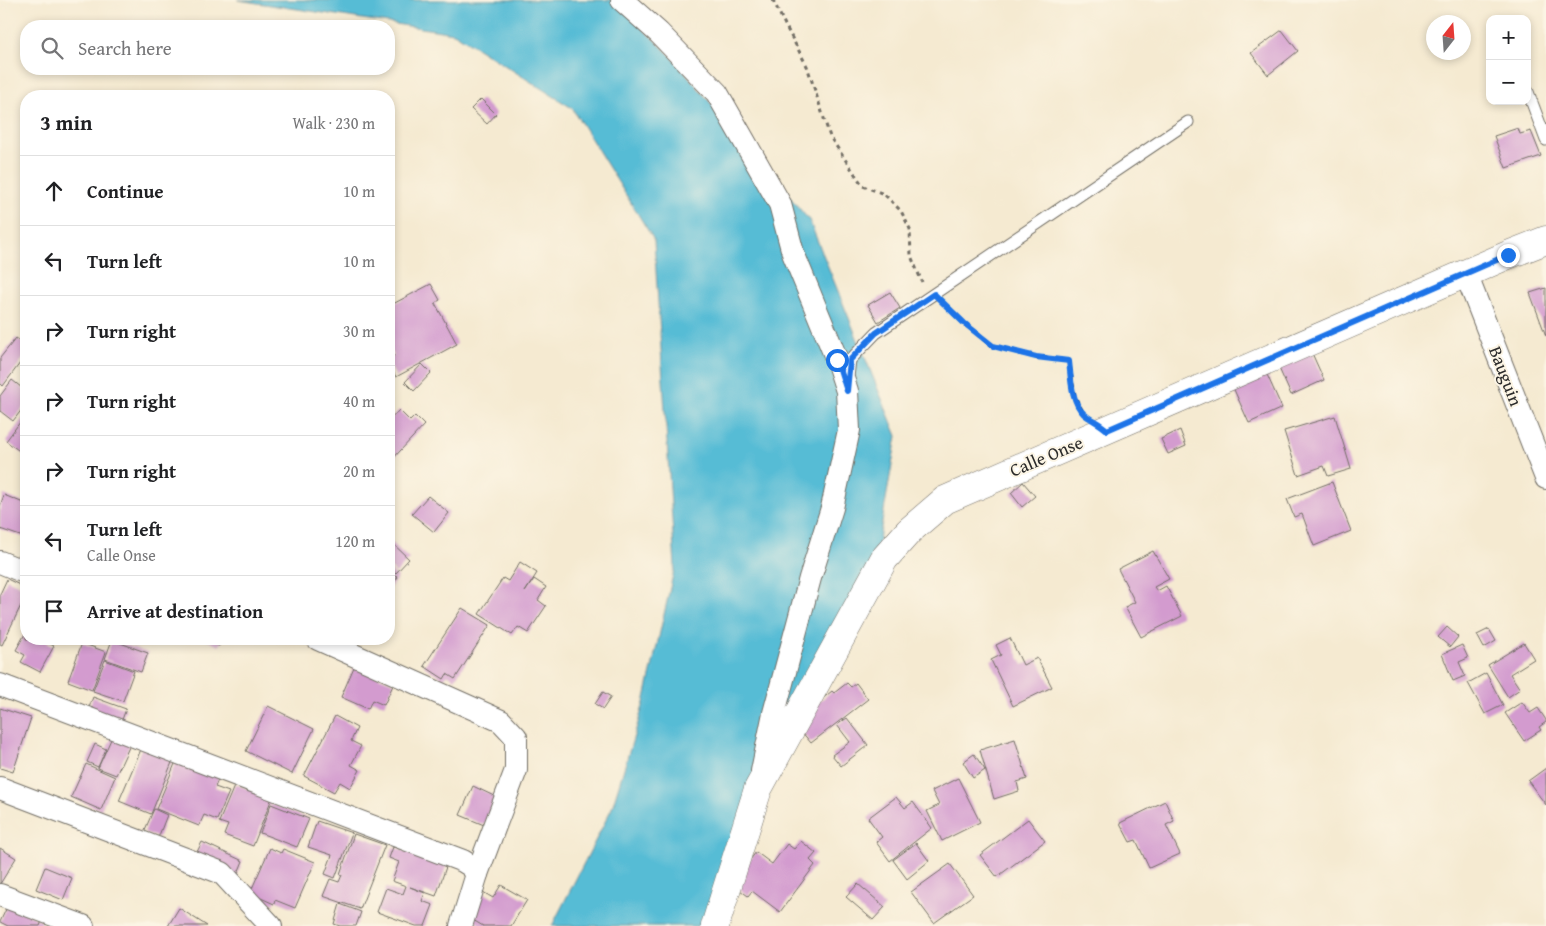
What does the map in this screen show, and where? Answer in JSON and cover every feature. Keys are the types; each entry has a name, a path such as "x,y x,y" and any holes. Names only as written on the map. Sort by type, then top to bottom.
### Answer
{"street":[{"path":"622,0 659,33 717,93 780,204 793,253 837,360 847,391 849,430 832,508 794,636 774,713 758,789"},
{"name":"Calle Onse","path":"715,926 758,789 884,559 909,531 945,500 1546,240"},
{"name":"Bauguin","path":"1466,274 1546,478"},
{"path":"0,562 20,569"},
{"path":"331,645 501,721 516,737 516,770 477,874 461,926"},
{"path":"0,685 463,861 471,866 477,874"},
{"path":"0,788 222,873 271,926"},
{"path":"0,895 84,926"}],"lane":[{"path":"1531,100 1546,140"},
{"path":"847,391 850,360 876,333 1188,122"}],"path":[{"path":"773,0 807,66 830,138 863,186 884,194 901,211 910,229 911,256 922,282 964,323 993,346 1036,357 1069,361 1074,397 1084,414 1100,423 1107,430"}],"water":[{"path":"238,0 613,0 672,57 809,220 897,436 877,551 707,926 552,926 612,808 644,703 675,566 654,240 572,108 454,33 395,24 395,20 369,20"}],"building":[{"path":"1282,30 1298,51 1268,75 1251,53"},
{"path":"481,99 496,114 487,124 471,109"},
{"path":"1518,128 1520,134 1531,131 1541,156 1506,168 1494,136"},
{"path":"431,284 440,300 435,303 457,344 396,377 395,303"},
{"path":"1546,288 1546,336 1530,293"},
{"path":"890,292 900,308 878,322 868,305"},
{"path":"16,338 20,341 20,363 3,386 0,383 0,358"},
{"path":"1311,351 1324,380 1291,395 1278,366"},
{"path":"422,364 431,373 414,391 405,382"},
{"path":"1264,368 1282,408 1249,423 1231,383"},
{"path":"12,380 20,386 20,412 13,421 0,411 0,396"},
{"path":"399,410 410,421 415,416 424,425 395,456 395,414"},
{"path":"1335,416 1351,469 1328,476 1324,466 1298,475 1284,431"},
{"path":"20,422 20,452 6,441"},
{"path":"1180,430 1186,446 1168,454 1161,439"},
{"path":"1023,482 1035,496 1022,507 1011,493"},
{"path":"1332,482 1351,531 1314,546 1302,514 1294,517 1287,499"},
{"path":"4,495 20,502 20,536 0,529 0,506"},
{"path":"428,496 449,513 434,532 412,514"},
{"path":"395,546 409,559 395,572"},
{"path":"1153,551 1169,579 1154,587 1157,591 1166,586 1182,616 1141,637 1125,607 1135,602 1118,569"},
{"path":"520,562 537,573 525,592 534,579 546,587 538,600 546,606 528,633 518,627 512,635 479,614 503,578 508,581"},
{"path":"7,579 20,585 20,608 2,645 0,644 0,594"},
{"path":"462,608 490,625 455,679 447,674 444,679 424,666"},
{"path":"1447,627 1458,637 1450,647 1438,637"},
{"path":"1489,629 1496,641 1484,648 1477,635"},
{"path":"1010,638 1023,665 1037,658 1052,687 1013,706 991,660 1001,655 996,645"},
{"path":"20,643 20,645 54,646 40,672 21,662 25,655 16,650"},
{"path":"1524,643 1534,659 1510,674 1520,689 1508,697 1488,665"},
{"path":"81,645 87,645 106,652 92,690 68,681"},
{"path":"110,645 126,645 148,653 141,672 105,659"},
{"path":"1462,645 1468,658 1459,662 1465,676 1453,681 1442,654"},
{"path":"105,660 134,671 123,701 93,691"},
{"path":"354,667 394,683 384,705 372,700 368,709 341,697"},
{"path":"1486,673 1503,705 1485,714 1468,683"},
{"path":"847,683 851,687 856,683 868,699 811,743 801,731 809,725 801,716 832,691 834,693"},
{"path":"603,692 611,697 603,709 595,704"},
{"path":"93,697 126,709 120,725 87,713"},
{"path":"1522,702 1530,713 1538,708 1546,720 1539,727 1541,730 1524,741 1505,713"},
{"path":"268,706 314,729 292,774 246,751"},
{"path":"0,708 31,718 13,772 0,768"},
{"path":"335,716 357,728 351,741 361,746 351,765 360,770 350,788 340,782 334,792 304,776"},
{"path":"847,718 868,745 841,766 832,755 850,742 837,725"},
{"path":"112,737 130,745 116,775 98,768"},
{"path":"1015,739 1027,779 1017,782 1019,791 994,799 980,750"},
{"path":"95,744 106,749 98,767 87,762"},
{"path":"142,747 173,760 151,814 119,801"},
{"path":"974,754 985,770 973,778 963,762"},
{"path":"177,759 219,777 215,787 229,792 217,820 204,815 199,826 156,809"},
{"path":"86,764 115,777 101,810 71,797"},
{"path":"1546,768 1546,805 1528,781"},
{"path":"958,778 980,822 942,841 927,811 939,805 932,791"},
{"path":"235,784 272,798 253,846 224,835 228,825 219,822"},
{"path":"473,786 496,797 484,825 460,815"},
{"path":"896,797 905,808 913,802 932,828 890,861 876,842 882,837 868,818"},
{"path":"1165,801 1174,821 1166,825 1180,854 1149,868 1136,840 1130,842 1120,823"},
{"path":"271,804 309,819 297,847 260,833"},
{"path":"154,809 167,815 158,838 144,832"},
{"path":"1028,819 1045,841 997,877 980,855"},
{"path":"317,821 352,833 335,878 325,874 332,855 308,847"},
{"path":"354,834 385,845 360,909 323,896 330,879 339,882"},
{"path":"801,841 816,853 810,860 815,865 780,912 752,891 748,896 732,884 756,852 772,864 787,844 794,849"},
{"path":"202,842 243,861 236,878 195,856"},
{"path":"916,843 929,861 907,879 893,860"},
{"path":"393,847 447,864 436,896 410,887 425,893 422,901 433,905 425,926 416,926 377,912 386,888 403,894 406,886 392,881 399,862 389,858"},
{"path":"0,848 16,858 0,884"},
{"path":"270,848 281,853 283,849 315,862 295,908 275,900 274,904 250,893"},
{"path":"950,864 973,895 934,923 911,892"},
{"path":"45,867 72,878 63,900 36,889"},
{"path":"858,884 885,907 873,920 846,897"},
{"path":"501,885 527,900 511,926 483,926 468,917 483,892 493,898"},
{"path":"340,904 361,912 356,926 334,924"},
{"path":"8,905 42,921 40,926 8,926 0,922"},
{"path":"179,908 207,926 168,926"}],"route":[{"path":"837,360 847,391 850,360 876,333 934,294 964,323 993,346 1036,357 1069,361 1074,397 1084,414 1100,423 1107,430 1508,255"}]}
